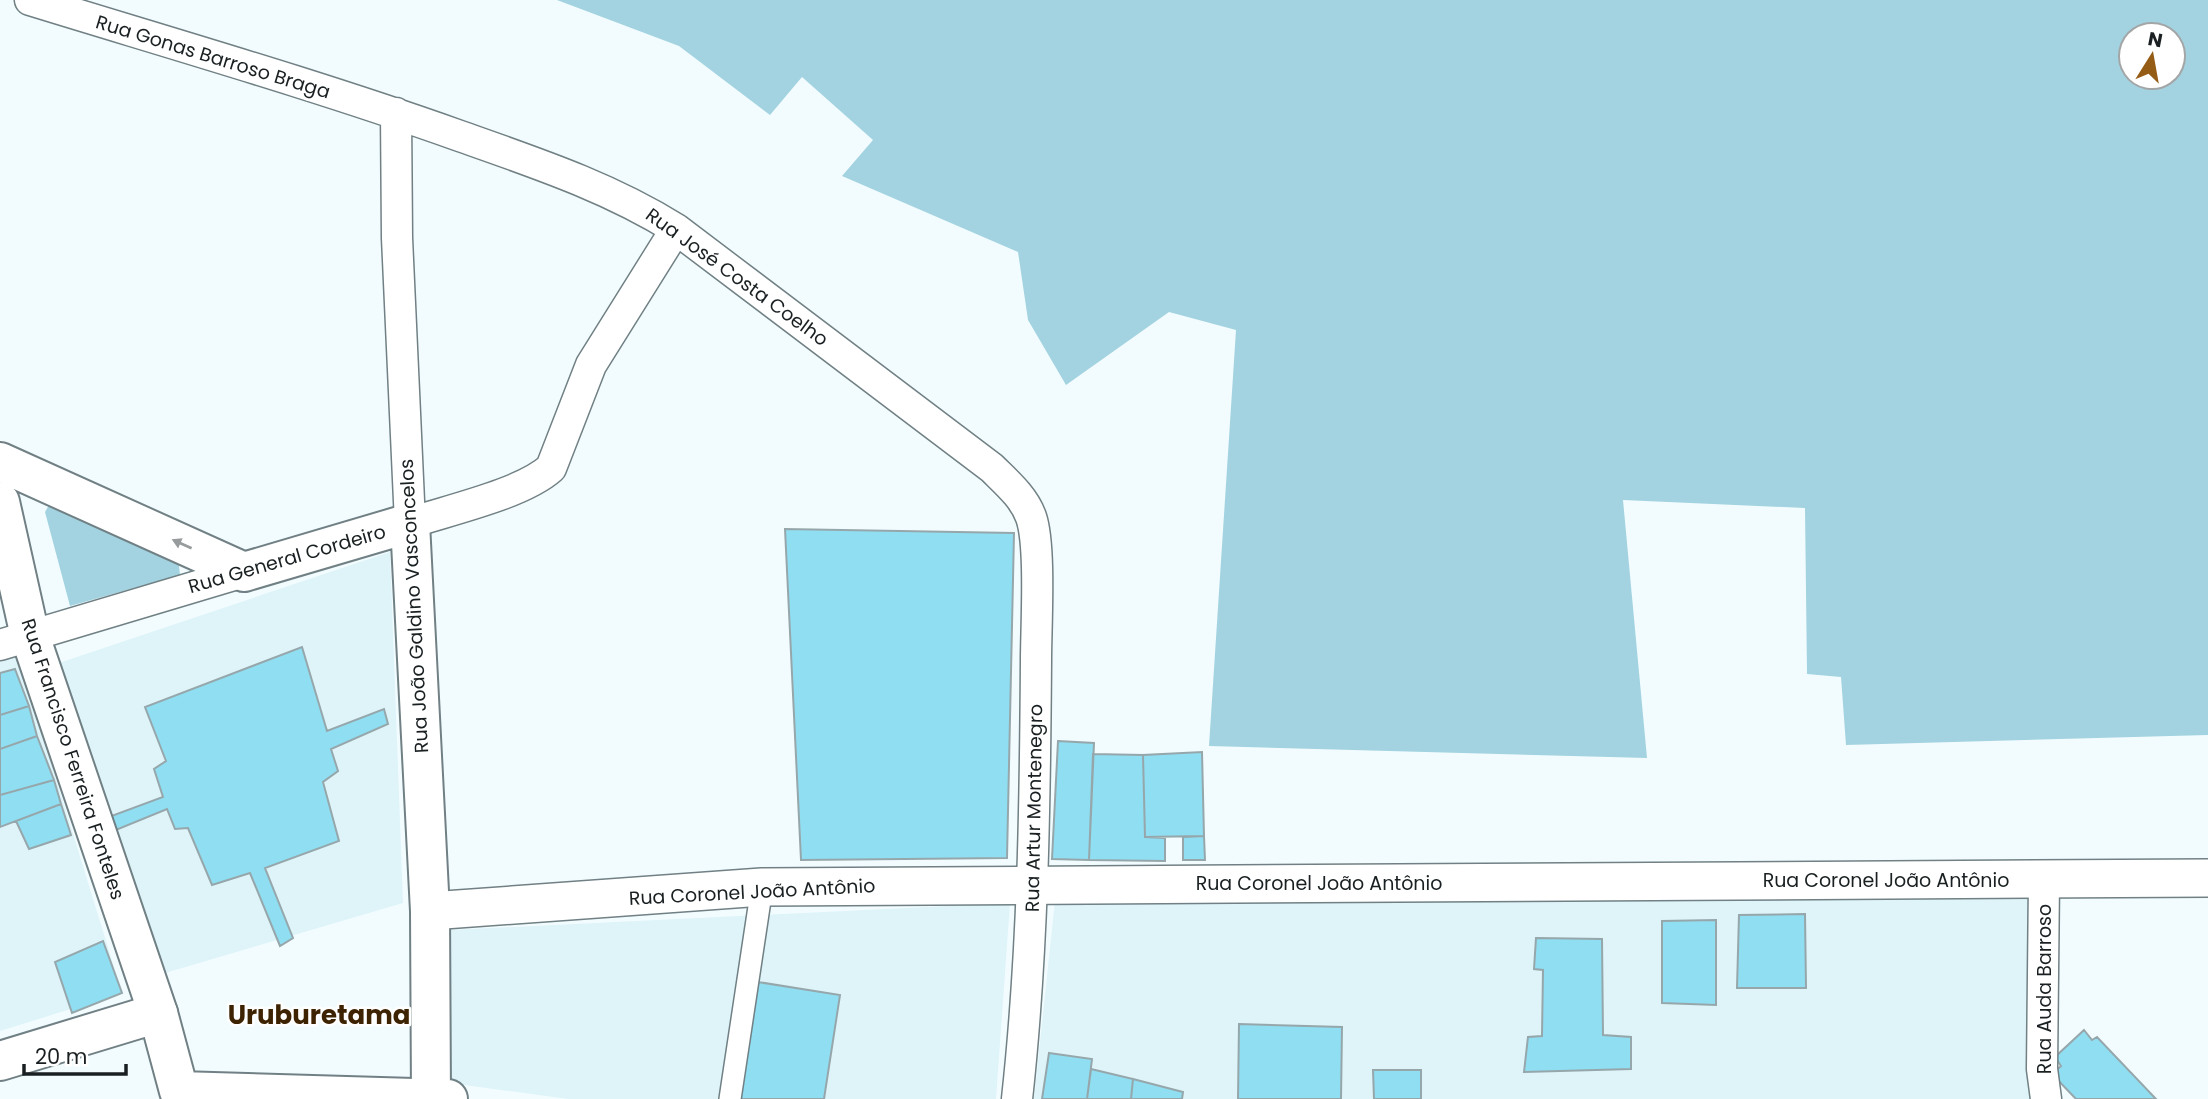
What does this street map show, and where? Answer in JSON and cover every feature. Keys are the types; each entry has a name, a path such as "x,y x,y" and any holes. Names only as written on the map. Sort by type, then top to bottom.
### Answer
{"main road":[{"path":"0,462 244,572"},
{"name":"Rua Francisco Ferreira Fonteles","path":"0,502 15,640 158,1013 178,1096"},
{"name":"Rua General Cordeiro","path":"244,572 410,523"},
{"name":"Rua João Galdino Vasconcelos","path":"410,523 437,1098"},
{"path":"0,1061 158,1013"},
{"path":"178,1096 223,1094 437,1098"}],"street":[{"name":"Rua Gonas Barroso Braga","path":"30,0 396,113"},
{"name":"Rua José Costa Coelho","path":"396,113 590,182 635,203 676,229 992,468 1015,491 1031,517"},
{"name":"Rua João Galdino Vasconcelos","path":"396,113 397,238 410,523"},
{"name":"Rua General Cordeiro","path":"410,523 520,486 540,478 551,468 591,365 676,229"},
{"name":"Rua Artur Montenegro","path":"1017,1099 1034,884 1036,648 1035,545 1031,517"},
{"name":"Rua General Cordeiro","path":"15,640 244,572"},
{"name":"Rua Coronel João Antônio","path":"430,911 762,887 2208,878"},
{"name":"Rua Auda Barroso","path":"2044,880 2042,1069 2046,1099"},
{"path":"730,1099 762,887"}],"shaded area":[{"path":"557,0 2208,0 2208,735 1846,745 1841,677 1807,674 1805,508 1623,500 1647,758 1209,746 1236,330 1169,312 1066,385 1028,320 1018,252 842,176 873,140 802,77 770,115 679,46"},
{"path":"56,493 178,557 180,575 70,606 45,512"},
{"path":"390,552 403,903 165,973 59,663"},
{"path":"18,655 122,993 0,1031 0,661"},
{"path":"2039,893 2042,1099 1034,1099 1055,901"},
{"path":"1010,903 996,1099 568,1099 450,1083 449,930"}],"building":[{"path":"785,529 1014,533 1007,858 801,860"},
{"path":"302,647 327,731 384,709 388,724 331,749 338,771 323,782 339,841 265,868 293,938 280,946 250,873 212,885 188,828 175,829 167,809 111,832 106,818 163,797 154,769 166,761 145,707"},
{"path":"15,669 29,706 0,715 0,673"},
{"path":"29,706 37,736 0,749 0,715"},
{"path":"37,736 54,780 0,795 0,749"},
{"path":"1058,741 1094,743 1089,860 1052,859"},
{"path":"1202,752 1204,836 1145,837 1143,755"},
{"path":"1093,754 1143,755 1145,837 1165,838 1165,861 1089,860"},
{"path":"54,780 61,804 0,827 0,795"},
{"path":"61,804 71,835 29,849 16,821"},
{"path":"1204,836 1205,860 1183,860 1183,837"},
{"path":"1805,914 1806,988 1737,988 1739,915"},
{"path":"1716,920 1716,1005 1662,1003 1662,921"},
{"path":"1536,938 1602,939 1603,1035 1631,1037 1631,1069 1524,1072 1528,1037 1542,1036 1543,970 1534,969"},
{"path":"103,941 122,993 72,1013 55,962"},
{"path":"758,982 840,995 824,1099 740,1099"},
{"path":"1239,1024 1342,1027 1341,1099 1238,1099"},
{"path":"2084,1030 2092,1040 2097,1037 2156,1099 2076,1099 2052,1074 2061,1066 2055,1057"},
{"path":"1049,1053 1092,1059 1087,1099 1042,1099"},
{"path":"1091,1069 1133,1079 1131,1099 1087,1099"},
{"path":"1373,1070 1421,1070 1421,1099 1374,1099"},
{"path":"1133,1079 1183,1092 1182,1099 1131,1099"}],"district":[{"name":"Uruburetama","path":"319,1015"}]}
